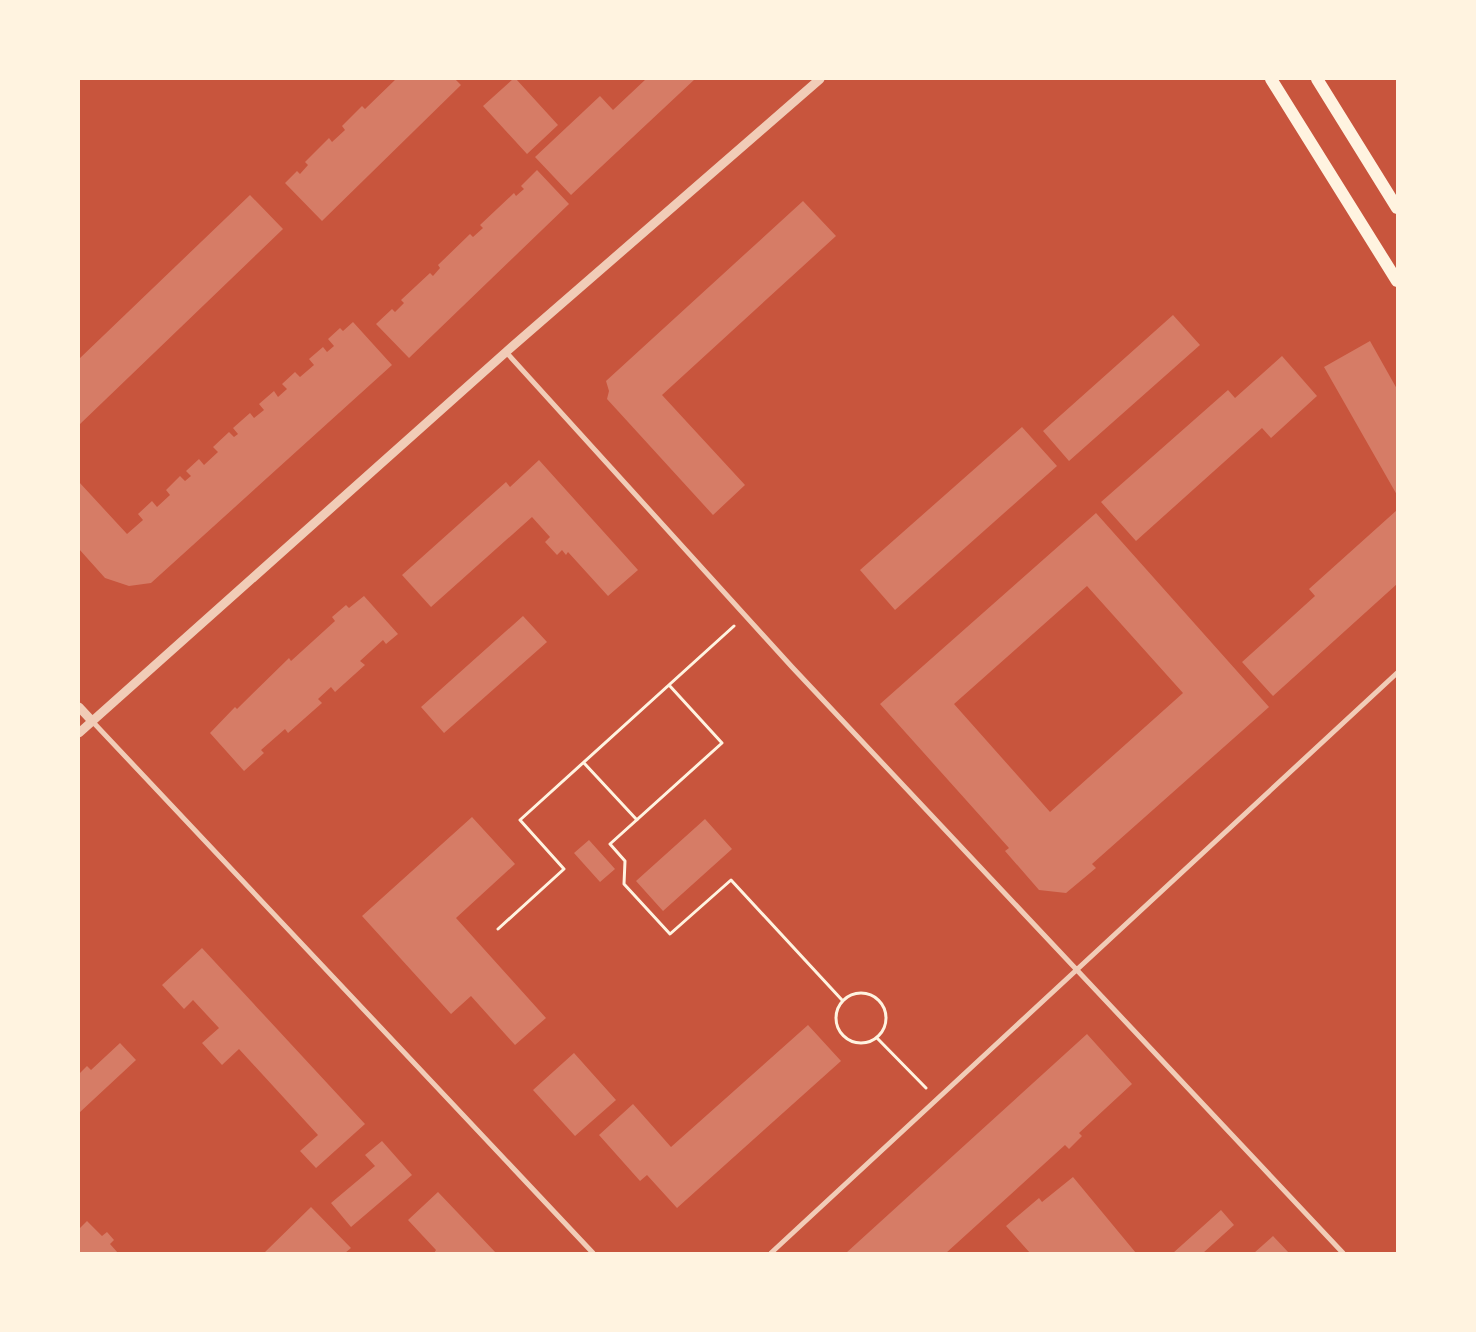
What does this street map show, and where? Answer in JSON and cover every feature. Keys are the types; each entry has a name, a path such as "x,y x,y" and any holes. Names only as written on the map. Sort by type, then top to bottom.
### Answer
{"main road":[{"path":"1271,79 1397,281"},
{"path":"1317,79 1397,208"}],"street":[{"path":"79,733 506,352 820,79"},
{"path":"506,352 745,616 1343,1253"},
{"path":"771,1253 1397,673"},
{"path":"79,707 593,1253"}],"path":[{"path":"498,929 564,868 520,820 745,616"},
{"path":"669,685 722,743 610,844 625,861 624,884 670,934 731,880 842,1000"},
{"path":"584,763 636,820"},
{"path":"866,993 880,1001 884,1008 886,1023 877,1038 859,1043 850,1041 842,1035 836,1027 835,1017 842,1000 849,995 866,993"},
{"path":"877,1038 937,1099"}],"building":[{"path":"396,79 455,79 461,85 322,221 285,183 297,171 300,174 308,165 305,162 329,138 332,142 345,130 342,126 362,106 365,109"},
{"path":"513,79 516,79 558,125 527,154 483,106"},
{"path":"646,79 695,79 571,195 535,157 600,96 613,110"},
{"path":"537,170 569,204 409,358 376,324 392,309 395,312 404,303 401,300 430,273 433,276 440,268 438,265 470,234 473,237 483,228 480,225 514,193 516,196 524,189 521,186"},
{"path":"250,195 283,229 79,425 79,359"},
{"path":"803,201 836,236 662,395 745,485 713,515 607,399 609,391 606,381"},
{"path":"1173,315 1200,345 1069,461 1043,431"},
{"path":"353,322 392,365 151,583 129,586 105,578 79,549 79,482 127,534 143,520 138,514 152,501 157,507 170,495 166,490 180,476 185,481 191,476 186,471 199,459 204,465 218,452 213,447 229,432 234,437 238,434 233,428 250,413 254,418 264,410 259,404 274,391 278,397 287,389 282,384 295,372 300,377 314,365 309,359 323,347 327,352 334,346 328,339 340,328 343,331"},
{"path":"1370,341 1397,389 1397,495 1324,367"},
{"path":"1282,356 1317,396 1271,438 1262,428 1136,541 1101,502 1228,390 1235,398"},
{"path":"1022,427 1057,466 895,610 860,570"},
{"path":"539,460 638,570 608,596 568,552 566,555 562,550 557,555 545,542 550,537 532,517 431,607 402,575 506,482 510,487"},
{"path":"1397,510 1397,584 1273,696 1242,662 1315,596 1309,589"},
{"path":"1096,513 1269,707 1092,864 1096,868 1066,893 1039,890 1005,851 1009,848 880,704","holes":["1087,586 1183,693 1050,812 954,704"]},
{"path":"364,596 398,634 386,644 383,640 360,661 365,665 335,692 331,687 318,699 322,703 288,733 285,729 261,750 264,753 244,771 210,733 235,707 237,709 289,658 291,661 335,621 332,617 346,605 349,608"},
{"path":"523,616 547,642 444,733 421,707"},
{"path":"472,817 515,864 456,918 546,1018 515,1045 471,996 451,1014 362,916"},
{"path":"705,819 732,849 663,911 636,881"},
{"path":"589,840 615,869 600,882 574,853"},
{"path":"202,948 365,1124 316,1168 300,1151 318,1135 239,1049 222,1065 202,1043 219,1028 193,1000 184,1009 162,985"},
{"path":"808,1025 841,1061 677,1208 647,1175 640,1181 599,1135 633,1104 671,1147"},
{"path":"1087,1034 1132,1084 1079,1133 1082,1136 1069,1149 1065,1145 946,1253 846,1253"},
{"path":"120,1043 136,1060 79,1113 79,1074 87,1066 91,1070"},
{"path":"574,1053 616,1100 575,1136 533,1090"},
{"path":"382,1141 412,1175 351,1227 331,1203 375,1166 365,1155"},
{"path":"1073,1177 1136,1253 1030,1253 1006,1226 1039,1198 1042,1202"},
{"path":"438,1192 496,1253 434,1253 436,1250 408,1220"},
{"path":"311,1207 351,1248 345,1253 264,1253"},
{"path":"1221,1210 1234,1225 1203,1253 1173,1253"},
{"path":"87,1221 102,1236 107,1232 114,1240 110,1244 118,1253 79,1253 79,1229"},
{"path":"1273,1236 1289,1253 1254,1253"}]}
